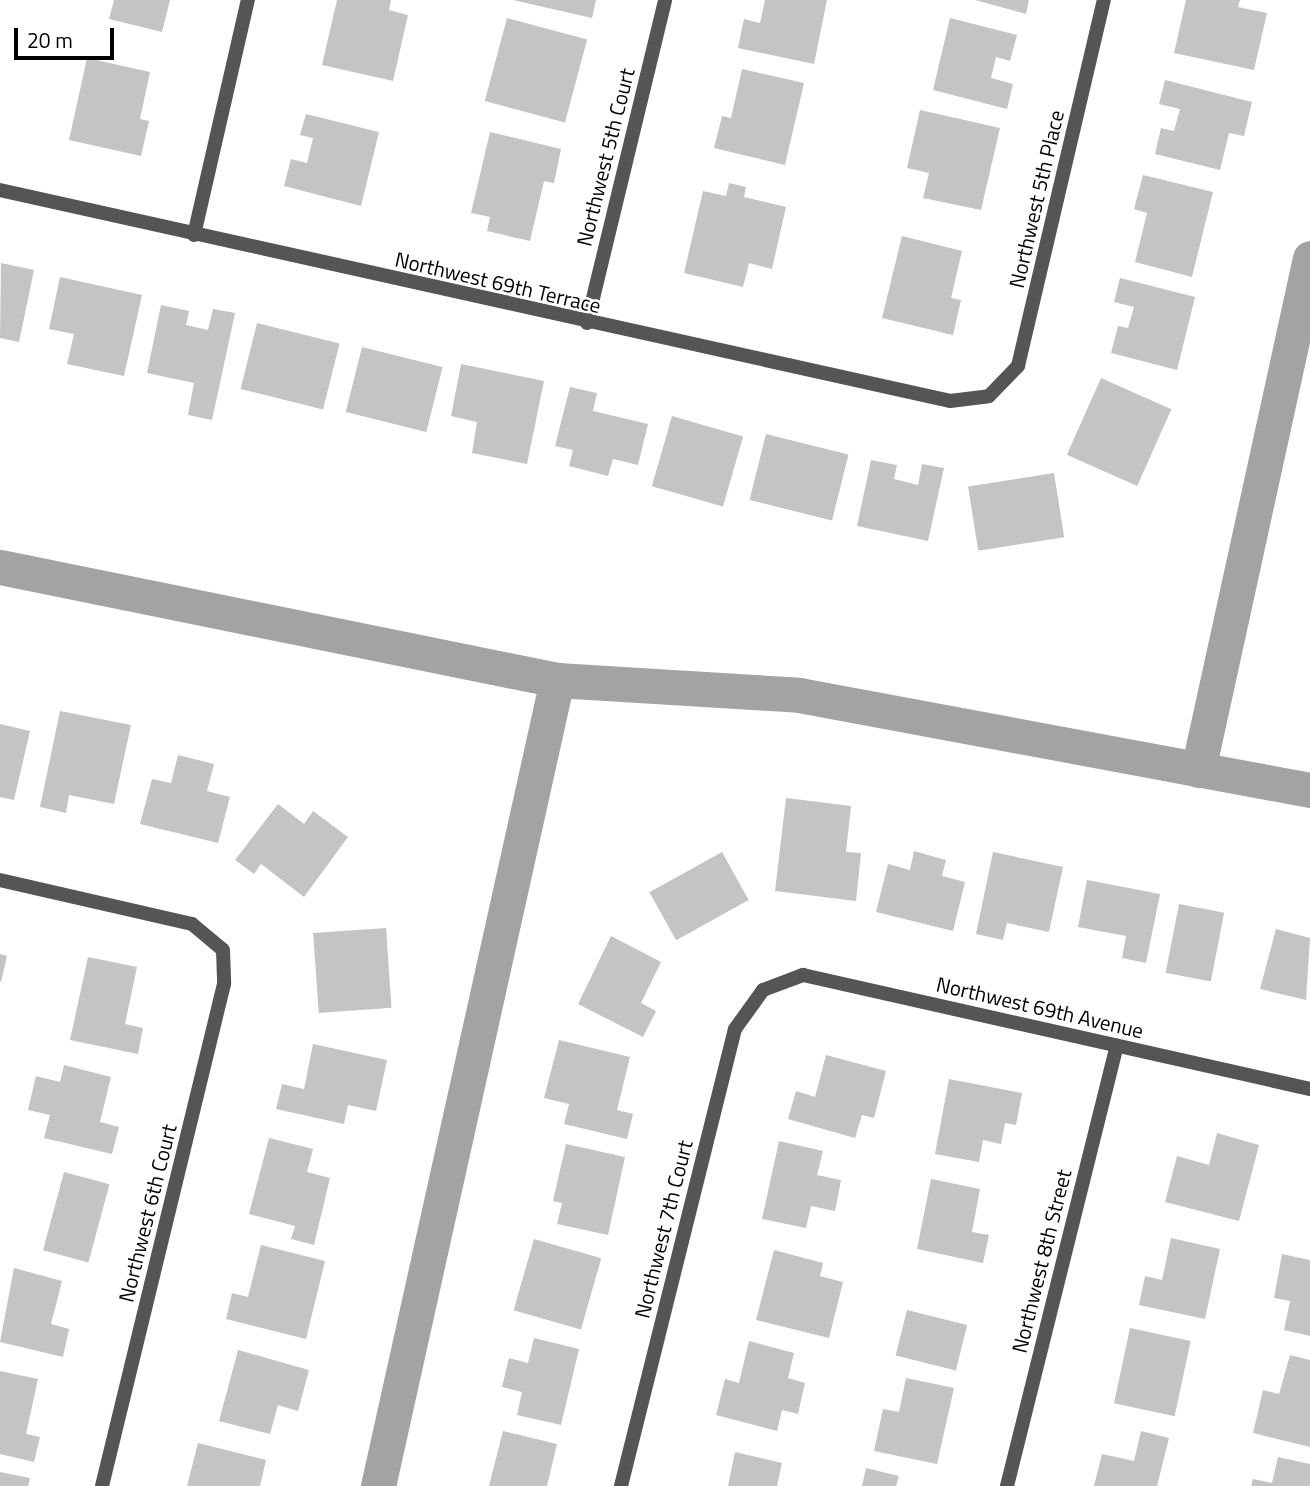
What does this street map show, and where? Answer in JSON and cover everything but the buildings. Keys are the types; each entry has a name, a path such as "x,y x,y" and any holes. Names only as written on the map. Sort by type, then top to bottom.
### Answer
{"street":[{"path":"194,234 248,0"},
{"name":"Northwest 5th Court","path":"587,323 665,0"},
{"name":"Northwest 5th Place","path":"989,396 1018,366 1104,0"},
{"name":"Northwest 69th Terrace","path":"0,190 587,323 950,401 989,396"},
{"name":"Northwest 6th Court","path":"0,880 192,924 223,950 224,985 102,1486"},
{"name":"Northwest 69th Avenue","path":"763,990 803,975 1310,1089"},
{"name":"Northwest 7th Court","path":"621,1486 735,1029 763,990"},
{"name":"Northwest 8th Street","path":"1007,1486 1116,1046"}],"waterway":[{"path":"1198,770 1310,258"},
{"path":"0,567 557,680 799,695 1310,790"},
{"path":"378,1486 557,680"}]}
